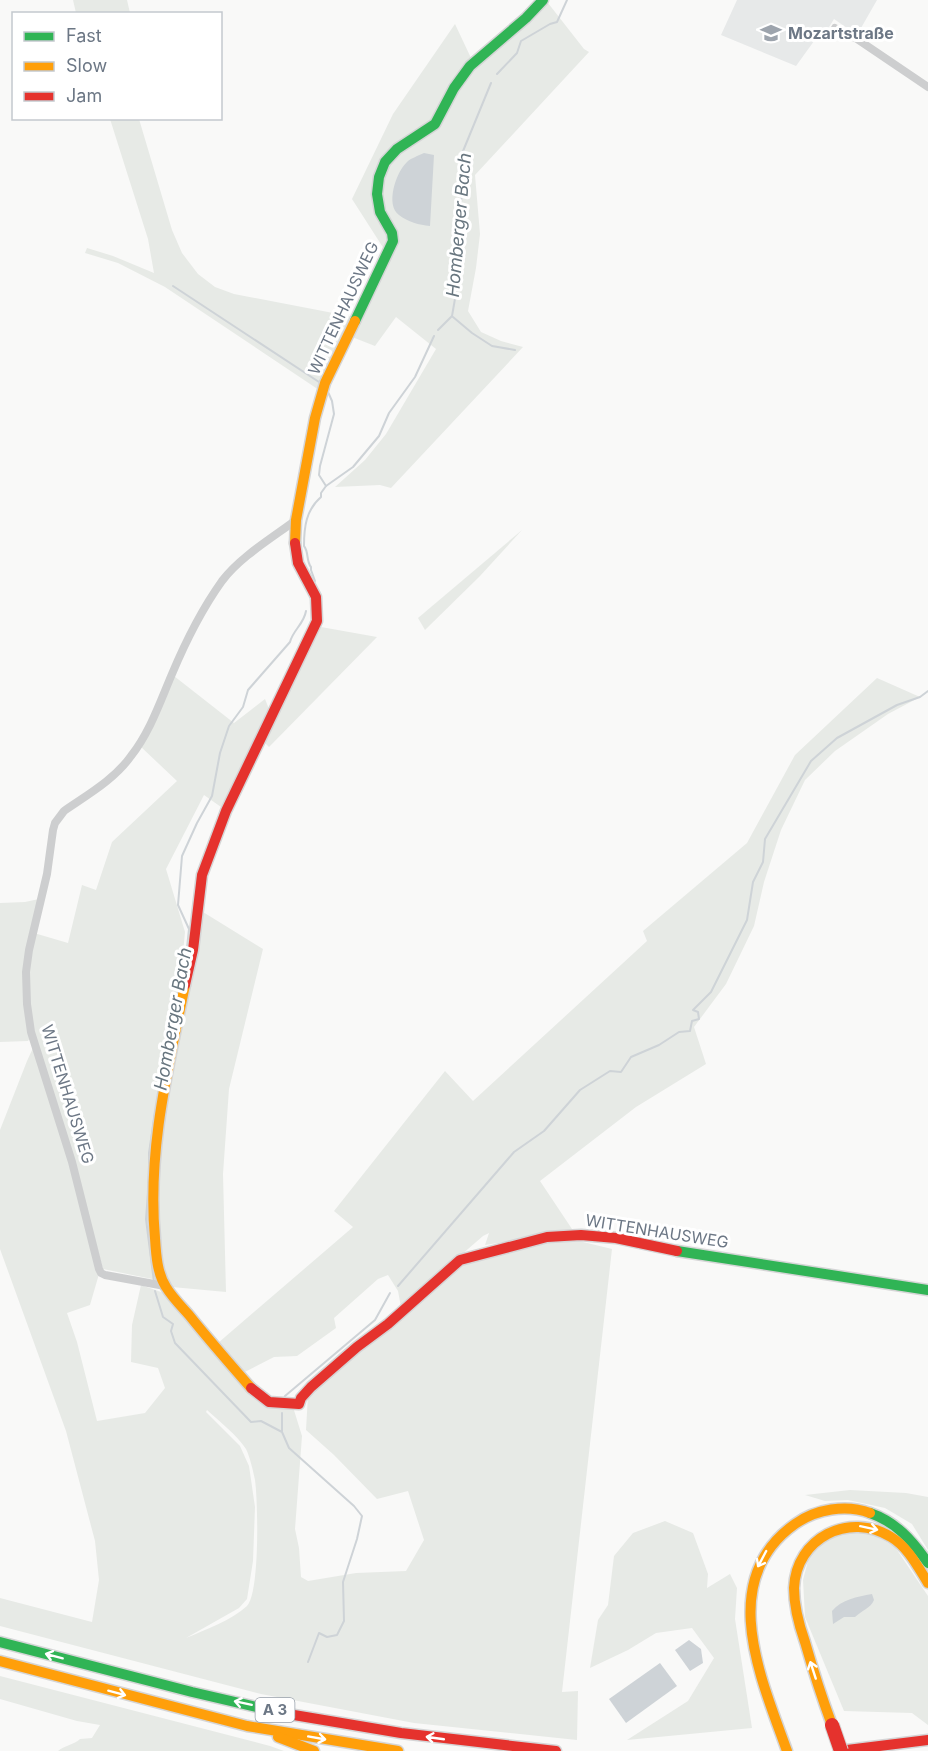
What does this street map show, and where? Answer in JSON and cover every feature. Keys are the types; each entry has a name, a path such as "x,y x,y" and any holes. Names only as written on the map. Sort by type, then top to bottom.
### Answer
{"main road":[{"name":"WITTENHAUSWEG","path":"543,0 526,18 470,66 454,88 435,124 397,149 386,162 379,177 377,194 380,212 392,233 393,241 325,383 315,418 296,520 295,541 298,563 316,597 317,621 226,811 202,875 193,950 159,1118 154,1166 153,1219 160,1273 165,1286 253,1390 269,1402 285,1404 299,1404 319,1380 388,1324 460,1260 547,1237 581,1235 616,1238 678,1251 928,1290"},
{"path":"787,1751 758,1663 749,1613 751,1589 766,1551 779,1534 794,1523 814,1514 836,1509 857,1510 882,1517 896,1526 909,1536 928,1563"},
{"path":"928,1583 897,1541 873,1528 856,1526 835,1530 818,1539 805,1553 795,1580 795,1605 813,1670 840,1751 928,1740"},
{"name":"A 3","path":"0,1642 192,1692 307,1717 452,1740 556,1751"},
{"name":"A 3","path":"0,1661 260,1728 398,1751"},
{"path":"260,1728 314,1751"}],"street":[{"path":"835,28 857,39 928,87"},
{"name":"WITTENHAUSWEG","path":"165,1286 105,1275 99,1269 72,1162 31,1032 26,972 29,950 53,830 59,817 108,780 131,756 152,722 188,640 222,581 240,563 296,520"}],"shaded area":[{"path":"73,0 127,0 130,12 76,12"},
{"name":"Mozartstraße","path":"737,0 877,0 857,35 834,19 826,32 822,30 796,66 721,35"},
{"path":"548,3 584,49 589,52 475,175 480,234 468,311 481,332 523,347 391,488 380,485 335,487 365,460 386,434 436,349 396,317 375,346 352,337 384,249 352,199 393,114 455,24 471,58 527,24"},
{"path":"110,120 139,120 172,230 182,253 198,274 215,287 234,294 354,317 319,390 165,287 118,263 85,253 87,248 154,273 148,239"},
{"path":"424,153 434,155 430,226 414,223 399,215 395,210 392,196 403,167 410,159"},
{"path":"522,530 480,576 425,630 418,618"},
{"path":"321,627 377,637 269,747 265,743"},
{"path":"174,676 234,723 265,699 269,709 247,759 221,807 204,795 166,869 185,932 177,1015 157,1115 157,1280 103,1269 73,1159 32,1030 28,966 34,933 68,943 82,885 96,890 112,842 177,781 140,746"},
{"path":"877,678 920,697 888,714 835,751 805,780 781,830 764,882 754,926 726,984 694,1027 706,1064 636,1107 540,1181 574,1232 485,1245 489,1233 401,1307 398,1291 388,1275 378,1279 334,1318 336,1328 297,1356 274,1357 243,1373 218,1343 353,1227 334,1211 445,1071 473,1101 647,941 643,931 747,843 795,755"},
{"path":"39,899 29,946 30,1038 28,1041 0,1042 0,903"},
{"path":"203,912 263,949 229,1089 223,1174 226,1292 172,1287 162,1272 156,1218 162,1116"},
{"path":"33,1048 66,1151 99,1274 90,1305 67,1313 77,1342 97,1421 145,1413 165,1388 158,1368 131,1362 132,1325 141,1285 164,1293 250,1394 269,1406 293,1407 302,1436 295,1529 301,1577 308,1581 356,1573 406,1571 424,1540 408,1491 377,1499 306,1430 308,1395 472,1253 561,1240 579,1241 612,1249 562,1692 578,1691 577,1740 414,1723 261,1694 0,1626 0,1598 92,1622 99,1580 95,1541 66,1431 0,1249 0,1130","holes":["207,1410 233,1433 247,1452 256,1491 256,1566 251,1597 247,1606 234,1616 186,1638 239,1608 247,1599 253,1561 255,1507 249,1466 240,1446 206,1412"]},
{"path":"850,1490 906,1493 928,1497 928,1550 912,1524 885,1508 848,1500 825,1501 805,1495"},
{"path":"665,1521 693,1533 708,1574 707,1588 730,1574 737,1588 735,1619 752,1728 627,1740 688,1701 714,1658 692,1628 656,1633 628,1650 590,1668 598,1620 608,1605 614,1556 633,1533"},
{"path":"858,1532 875,1535 895,1547 928,1596 928,1725 912,1713 844,1711 805,1617 803,1580 809,1557 825,1540 840,1533"},
{"path":"872,1594 873,1603 855,1617 844,1617 833,1624 832,1611 836,1607 850,1599"},
{"path":"689,1640 701,1649 703,1663 690,1671 675,1650"},
{"path":"660,1663 677,1686 626,1723 609,1699"},
{"path":"0,1676 284,1751 58,1751 80,1739 92,1738 100,1725 77,1721 0,1699"}],"waterway":[{"name":"Homberger Bach","path":"497,74 517,53 521,41 557,22 567,0"},
{"name":"Homberger Bach","path":"438,330 452,316 456,293 454,277 459,267 461,202 465,168 461,156 491,83"},
{"path":"173,286 319,382"},
{"path":"453,317 492,346 515,350"},
{"name":"Homberger Bach","path":"315,581 304,546 305,526 309,513 326,486 353,467 379,436 389,413 415,377 434,336"},
{"path":"326,486 319,475 334,414 328,392"},
{"name":"Homberger Bach","path":"177,1001 189,929 178,905 182,856 212,796 220,753 229,726 243,707 248,690 290,642 306,611"},
{"path":"398,1286 514,1152 544,1131 580,1090 610,1071 621,1072 631,1057 659,1045 679,1032 690,1031 692,1021 699,1019 698,1012 693,1010 711,992 747,920 753,882 763,862 765,839 811,761 837,738 928,691"},
{"name":"Homberger Bach","path":"149,1163 155,1113"},
{"name":"Homberger Bach","path":"148,1193 146,1219 154,1282"},
{"name":"Homberger Bach","path":"155,1291 163,1317 173,1324 171,1331 175,1343 251,1422 261,1421 282,1432 289,1448 354,1506 362,1516 343,1582 344,1621 337,1635 327,1637 319,1633 308,1662"},
{"path":"284,1399 375,1320 390,1293"},
{"path":"282,1413 282,1431"}],"traffic: fast":[{"path":"355,321 393,241 392,233 380,212 377,194 379,177 385,162 397,149 435,124 454,88 470,66 526,18 543,0"},
{"path":"677,1251 928,1290"},
{"path":"870,1513 888,1521 903,1533 928,1563"},
{"path":"0,1642 282,1713"}],"traffic: slow":[{"path":"295,543 296,520 315,418 325,383 355,321"},
{"path":"185,985 156,1142 153,1206 157,1263 163,1282 171,1294 251,1388"},
{"path":"787,1751 757,1662 752,1631 751,1601 757,1573 771,1547 803,1519 822,1512 841,1509 870,1513"},
{"path":"832,1725 796,1609 794,1588 797,1570 804,1555 814,1543 842,1529 858,1527 875,1530 891,1537 903,1546 928,1583"},
{"path":"0,1661 247,1726 398,1751"},
{"path":"278,1737 314,1751"}],"traffic: jam":[{"path":"185,985 193,950 202,875 226,811 317,621 316,597 298,563 295,543"},
{"path":"251,1388 269,1402 299,1404 301,1398 311,1387 357,1347 388,1324 460,1260 547,1237 581,1235 616,1238 677,1251"},
{"path":"282,1713 401,1733 556,1751"},
{"path":"832,1725 841,1751"},
{"path":"839,1751 928,1740"}],"place":[{"name":"Mozartstraße","path":"771,33"}]}
